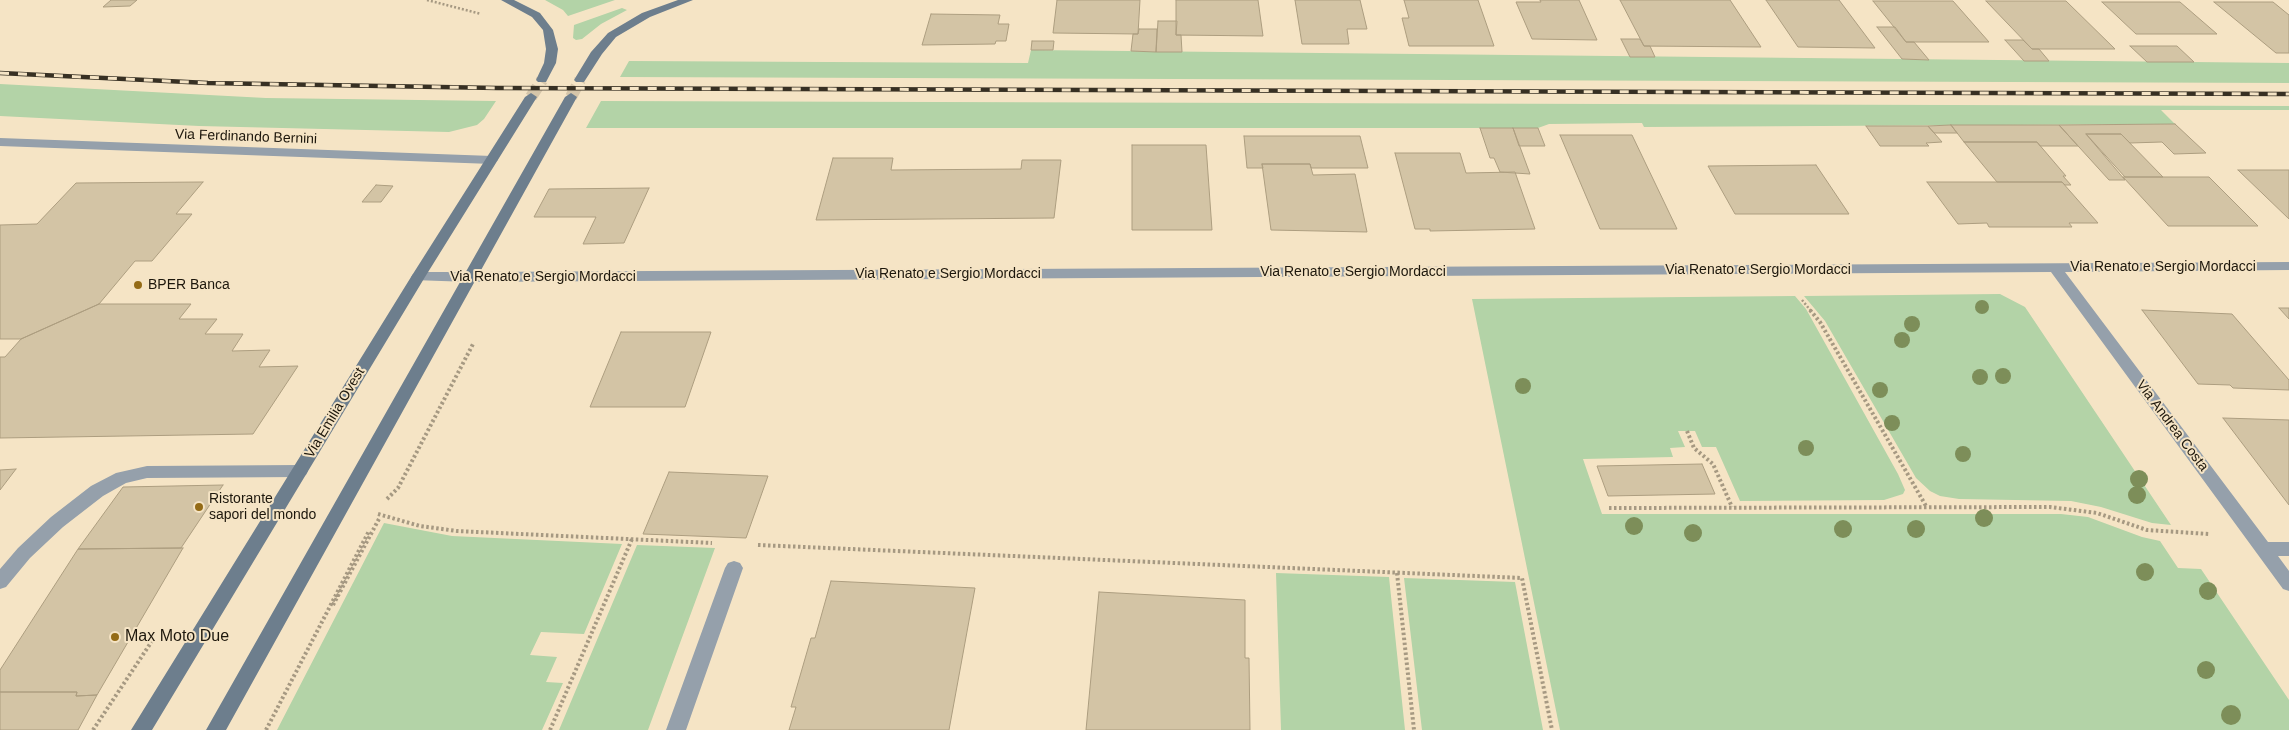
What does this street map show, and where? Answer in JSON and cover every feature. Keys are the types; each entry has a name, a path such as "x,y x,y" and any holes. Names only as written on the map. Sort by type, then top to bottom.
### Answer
{"main road":[{"path":"506,0 536,15 548,30 552,49 550,63 542,80"},
{"path":"580,80 597,52 612,35 646,15 688,0"},
{"name":"Via Emilia Ovest","path":"143,726 418,277 531,97"},
{"path":"216,730 571,97"}],"street":[{"name":"Via Ferdinando Bernini","path":"0,142 492,160"},
{"name":"Via Renato e Sergio Mordacci","path":"418,277 2289,266"},
{"name":"Via Andrea Costa","path":"2055,268 2289,584"},
{"path":"0,582 24,553 57,522 97,491 122,477 147,472 300,471"},
{"path":"2259,542 2289,549"},
{"path":"676,730 734,568"}],"path":[{"path":"427,0 484,15"},
{"path":"1800,298 1820,322 1927,507"},
{"path":"333,605 387,498 398,488 477,337"},
{"path":"1686,431 1694,448 1713,464 1732,507"},
{"path":"1608,508 2064,508 2097,513 2147,530 2259,542"},
{"path":"379,515 420,526 457,531 721,543"},
{"path":"266,730 379,515"},
{"path":"550,730 632,539"},
{"path":"751,545 1522,578 1552,730"},
{"path":"1396,573 1414,730"}],"green space":[{"path":"545,0 615,0 568,16 563,10"},
{"path":"622,8 627,10 601,24 582,39 576,40 573,38 574,25"},
{"path":"1031,50 2289,63 2289,83 620,77 629,61 1028,63"},
{"path":"0,84 266,98 496,101 484,119 477,125 449,132 199,126 0,116"},
{"path":"601,101 2289,106 2289,110 2161,110 2175,124 1644,127 1642,123 1549,124 1538,128 586,128"},
{"path":"2000,294 2025,307 2171,525 2152,523 2101,507 2071,501 1959,499 1940,496 1930,491 1916,478 1825,321 1804,296"},
{"path":"1795,296 1806,309 1898,474 1905,490 1903,494 1884,500 1740,501 1716,447 1702,447 1695,431 1678,431 1685,447 1670,448 1673,457 1583,459 1602,514 2061,514 2088,517 2142,537 2160,541 2178,568 2201,569 2289,700 2289,730 1560,730 1472,299"},
{"path":"384,523 452,536 622,544 584,634 541,632 530,655 557,657 546,682 563,683 542,730 277,730"},
{"path":"637,545 715,548 648,730 559,730"},
{"path":"1276,573 1389,577 1405,730 1281,730"},
{"path":"1404,578 1515,582 1543,730 1422,730"}],"building":[{"path":"111,0 137,0 130,6 103,7"},
{"path":"1057,0 1140,0 1138,34 1053,33"},
{"path":"1176,0 1258,0 1263,36 1176,35"},
{"path":"1295,0 1360,0 1367,29 1347,29 1349,44 1302,44"},
{"path":"1404,0 1478,0 1494,46 1409,46 1402,18 1409,18"},
{"path":"1540,0 1579,0 1597,40 1532,39 1516,2 1541,2"},
{"path":"1620,0 1730,0 1761,47 1644,46"},
{"path":"1766,0 1839,0 1875,48 1798,47"},
{"path":"1873,1 1953,1 1989,42 1906,42"},
{"path":"1986,1 2066,1 2115,49 2032,49"},
{"path":"2102,2 2180,2 2217,34 2136,34"},
{"path":"2214,2 2273,2 2289,15 2289,53 2276,53"},
{"path":"931,14 1000,15 998,24 1009,24 1006,41 996,41 995,44 922,45"},
{"path":"1158,21 1177,21 1176,35 1181,35 1182,52 1156,52"},
{"path":"1877,27 1895,27 1906,42 1914,42 1929,60 1902,59"},
{"path":"1139,29 1157,29 1156,52 1131,51 1133,34 1138,34"},
{"path":"1621,39 1640,39 1644,46 1650,46 1655,57 1630,57"},
{"path":"2005,40 2023,40 2032,49 2039,49 2049,61 2024,61"},
{"path":"1032,41 1054,41 1053,50 1031,50"},
{"path":"2130,46 2177,46 2194,62 2147,62"},
{"path":"2175,124 2206,153 2174,154 2162,142 2130,143 2121,134 2086,134 2125,180 2109,180 2059,125"},
{"path":"1951,125 2059,125 2078,146 2040,146 2037,142 1964,142"},
{"path":"1951,125 1957,133 1934,133 1928,126"},
{"path":"1866,126 1928,126 1942,142 1926,143 1929,146 1880,146"},
{"path":"1480,128 1513,128 1530,174 1500,172 1494,158 1490,158"},
{"path":"1513,128 1538,128 1545,146 1519,146"},
{"path":"2086,134 2121,134 2163,177 2125,177"},
{"path":"1560,135 1632,135 1677,229 1600,229"},
{"path":"1244,136 1360,136 1368,168 1311,168 1310,164 1262,164 1263,168 1247,168"},
{"path":"1964,142 2037,142 2066,176 2063,176 2071,185 2065,185 2062,182 1997,182"},
{"path":"1132,145 1206,145 1212,230 1132,230"},
{"path":"1395,153 1460,153 1466,173 1515,172 1535,229 1430,231 1430,229 1415,229"},
{"path":"833,158 893,158 891,170 1021,169 1022,160 1061,160 1054,218 816,220"},
{"path":"1262,164 1310,164 1313,175 1355,174 1367,232 1271,230"},
{"path":"1816,165 1849,214 1735,214 1708,166"},
{"path":"2238,170 2289,170 2289,219"},
{"path":"2123,177 2209,177 2258,226 2168,226"},
{"path":"203,182 176,214 192,214 152,261 135,261 99,304 21,339 0,339 0,225 37,224 76,183"},
{"path":"1927,182 2062,182 2098,223 2069,223 2072,227 1989,227 1987,223 1958,224"},
{"path":"376,185 393,186 381,202 362,202"},
{"path":"649,188 624,243 583,244 596,217 534,217 549,189"},
{"path":"99,304 191,304 179,319 217,319 205,334 243,334 232,351 270,350 259,367 298,366 253,434 0,438 0,357 5,357 21,339"},
{"path":"2279,308 2289,308 2289,319"},
{"path":"2142,310 2232,314 2289,380 2289,390 2233,388 2230,385 2198,384"},
{"path":"621,332 711,332 685,407 590,407"},
{"path":"2223,418 2289,420 2289,505"},
{"path":"1702,464 1715,494 1608,496 1597,466"},
{"path":"16,469 0,490 0,470"},
{"path":"669,472 768,476 746,538 643,534"},
{"path":"223,485 181,548 78,549 123,487"},
{"path":"183,548 97,695 76,696 77,692 0,692 0,670 78,549"},
{"path":"831,581 975,588 949,730 789,730 796,707 791,707 811,638 815,638"},
{"path":"1099,592 1245,600 1245,658 1249,658 1250,730 1086,730"},
{"path":"0,692 77,692 76,696 97,695 78,730 0,730"}],"tunnel":[{"path":"531,97 542,80"},
{"path":"571,97 580,80"}],"railway":[{"path":"0,73 208,83 497,88 2289,94"}],"place":[{"name":"BPER Banca","path":"138,285"},
{"name":"Ristorante sapori del mondo","path":"199,507"},
{"name":"Max Moto Due","path":"115,637"}]}
